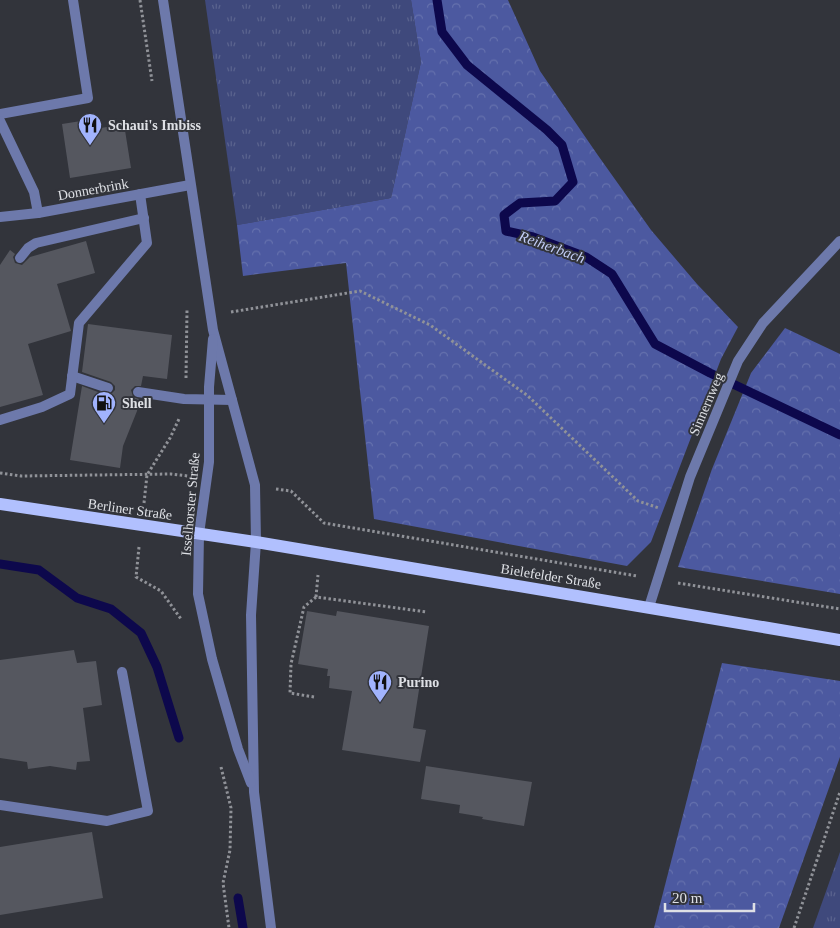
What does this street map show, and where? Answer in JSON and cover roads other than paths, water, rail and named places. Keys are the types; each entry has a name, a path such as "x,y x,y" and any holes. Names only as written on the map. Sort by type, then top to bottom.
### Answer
{"main road":[{"name":"Berliner Straße","path":"0,504 256,542"},
{"name":"Bielefelder Straße","path":"256,542 840,640"}],"street":[{"path":"0,114 88,98 73,0"},
{"name":"Isselhorster Straße","path":"163,0 213,330 255,485 256,542 251,615 254,792 271,928"},
{"path":"0,122 34,192 38,213"},
{"name":"Donnerbrink","path":"0,217 38,213 190,185"},
{"path":"0,420 42,407 70,394 79,323 147,242 140,194"},
{"path":"20,258 28,248 36,243 144,218"},
{"name":"Sinnernweg","path":"649,607 690,477 738,361 763,323 840,241"},
{"name":"Isselhorster Straße","path":"213,330 209,387 209,462 199,534 198,594 210,650 238,749 254,792"},
{"path":"72,376 108,388"},
{"path":"138,392 184,399 232,400"},
{"path":"0,805 107,821 148,811 122,672"}],"waterway":[{"name":"Reiherbach","path":"437,0 442,32 467,65 547,130 562,145 573,182 555,201 520,203 504,215 506,231 533,237 586,257 612,274 655,344 710,373 840,435"},
{"path":"0,564 39,570 77,598 111,609 141,633 157,667 179,738"},
{"path":"238,898 243,928"}],"place":[{"name":"Schaui's Imbiss","path":"90,146"},
{"name":"Shell","path":"104,424"},
{"name":"Purino","path":"380,703"}]}
